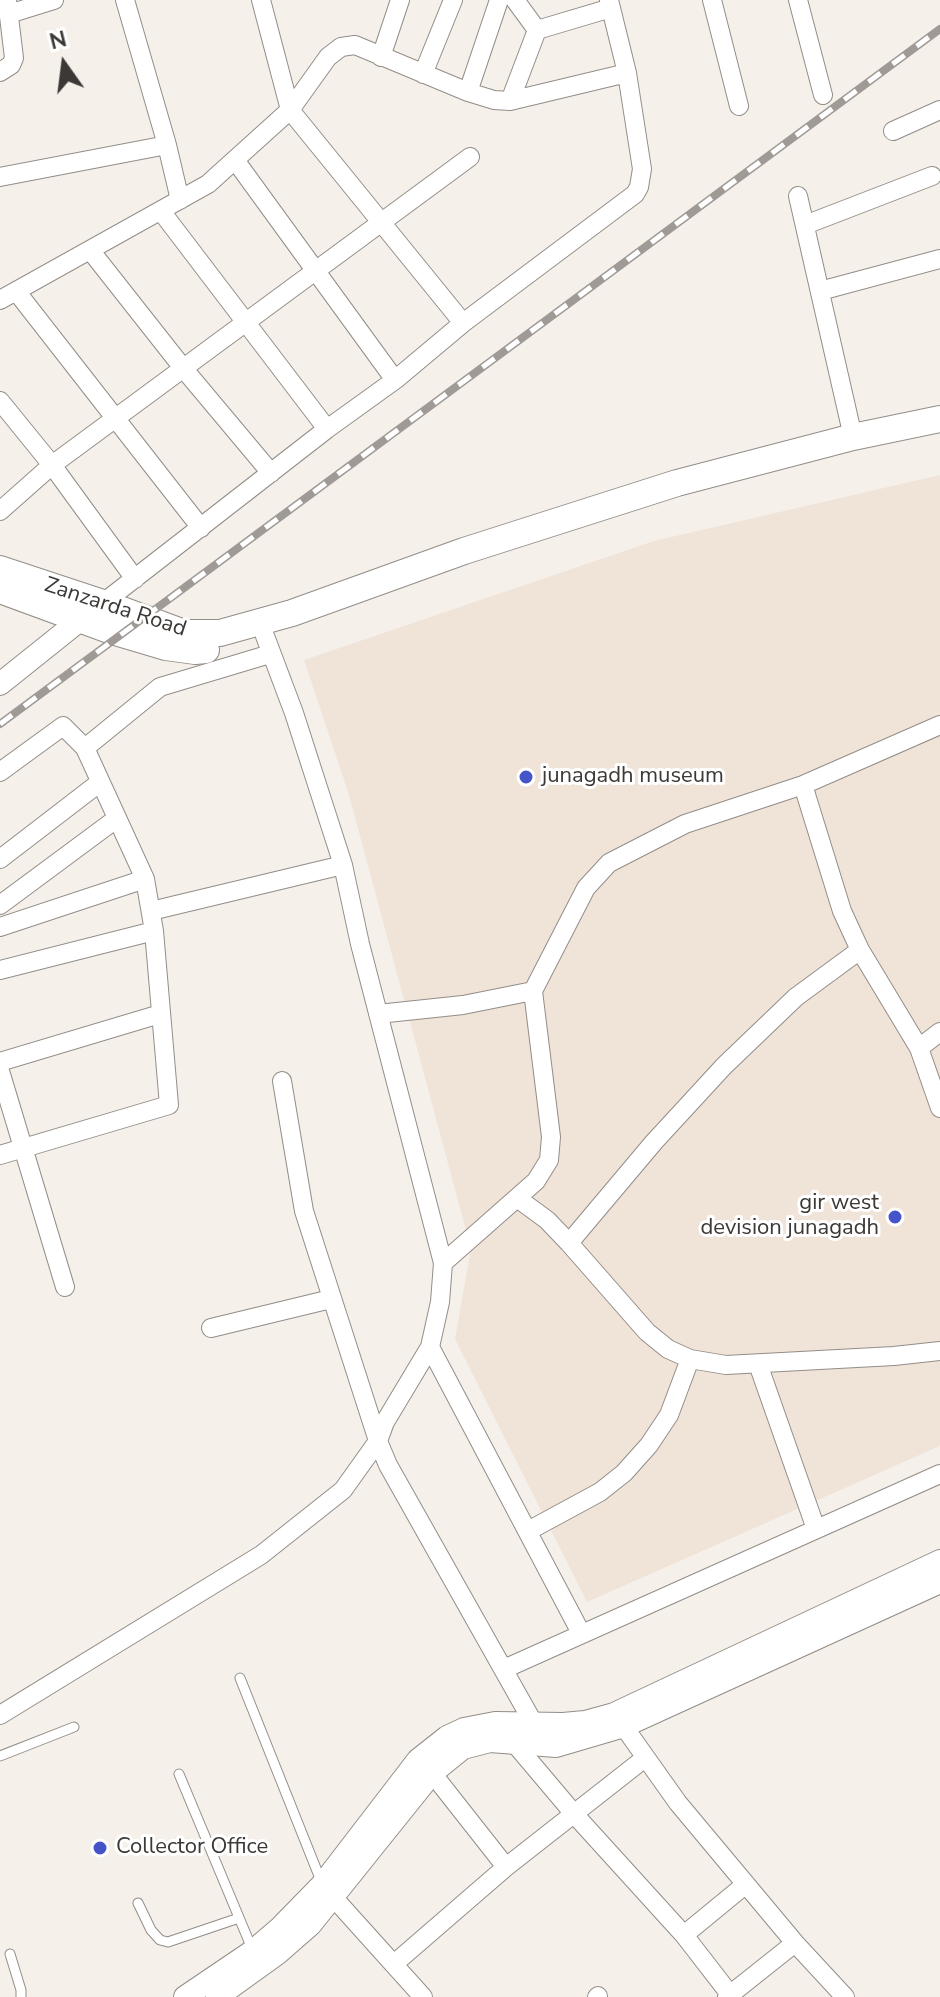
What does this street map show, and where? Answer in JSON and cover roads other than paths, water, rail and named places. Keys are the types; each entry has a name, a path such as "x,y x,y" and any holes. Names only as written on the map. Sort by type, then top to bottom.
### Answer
{"main road":[{"path":"271,636 464,551 677,483 853,437 940,419"},
{"path":"0,590 166,647 195,651 229,646 271,636 376,597 702,492 940,436"},
{"name":"Zanzarda Road","path":"0,569 194,635 271,636"}],"street":[{"path":"0,72 11,65 14,58 8,7 54,0"},
{"path":"125,0 180,200"},
{"path":"261,0 290,110 463,323"},
{"path":"381,57 400,0"},
{"path":"423,74 453,0"},
{"path":"468,92 499,0"},
{"path":"515,0 537,30"},
{"path":"712,0 739,106"},
{"path":"805,2 823,95"},
{"path":"0,684 80,619 395,380 463,323 635,194 642,169 627,73 610,4 537,30 510,101"},
{"path":"201,528 115,419 8,295 208,184 290,110 337,49 355,45 494,100 510,101 627,73"},
{"path":"893,131 940,110"},
{"path":"0,177 167,145"},
{"path":"0,511 52,465 470,157"},
{"path":"235,160 395,380"},
{"path":"805,225 932,176"},
{"path":"798,196 853,437"},
{"path":"161,211 327,429"},
{"path":"90,250 271,473"},
{"path":"820,291 940,259"},
{"path":"0,401 52,465 135,579"},
{"path":"0,1715 261,1555 343,1490 378,1441 385,1422 430,1347 440,1302 443,1263 343,865 271,636 160,687 85,748"},
{"path":"443,1263 536,1181 549,1160 551,1137 533,991 586,888 609,863 685,824 803,785 940,725"},
{"path":"0,772 63,726 85,748 145,879 154,931 169,1105 0,1155"},
{"path":"0,859 99,783"},
{"path":"803,785 842,911 860,950 919,1048 940,1108"},
{"path":"0,905 116,819"},
{"path":"151,911 343,865"},
{"path":"0,927 145,879"},
{"path":"0,970 154,931"},
{"path":"569,1243 654,1142 724,1066 796,997 860,950"},
{"path":"378,1014 463,1005 533,991"},
{"path":"0,1062 160,1014"},
{"path":"919,1048 940,1032"},
{"path":"0,1071 65,1287"},
{"path":"282,1081 304,1211 378,1441 388,1465 534,1724"},
{"path":"517,1198 547,1220 647,1332 668,1349 690,1359 726,1365 758,1364 940,1351"},
{"path":"211,1328 331,1299"},
{"path":"430,1347 581,1633"},
{"path":"528,1531 600,1492 624,1473 649,1445 669,1415 690,1359"},
{"path":"758,1364 816,1529"},
{"path":"504,1669 940,1474"},
{"path":"217,1997 278,1953 310,1925 375,1813 425,1767 447,1737 464,1729 495,1723 619,1720 940,1561"},
{"path":"425,1767 463,1748 490,1741 556,1746 940,1582"},
{"path":"619,1720 645,1758 746,1884 845,1997"},
{"path":"495,1723 684,1935 729,1996 795,1943"},
{"path":"395,1963 506,1867 645,1758"},
{"path":"425,1767 506,1867"},
{"path":"684,1935 746,1884"},
{"path":"185,1997 253,1951 328,1891"},
{"path":"328,1891 423,1997"}],"lane":[{"path":"240,1678 328,1891"},
{"path":"0,1756 74,1727"},
{"path":"179,1774 253,1951"},
{"path":"138,1903 151,1930 160,1940 168,1942 239,1918"},
{"path":"10,1954 21,1997"}],"railway":[{"path":"0,724 940,29"}],"place":[{"name":"junagadh museum","path":"526,777"},
{"name":"gir west devision junagadh","path":"895,1217"},
{"name":"Collector Office","path":"100,1848"}]}
